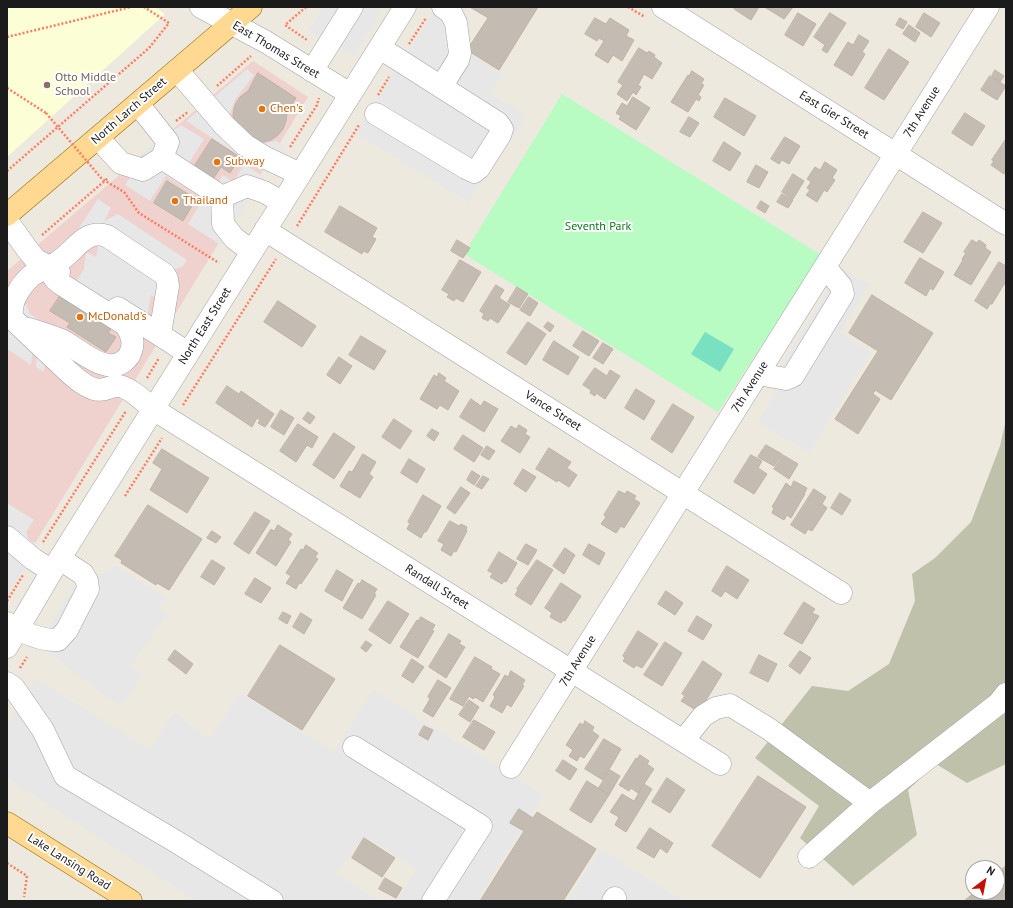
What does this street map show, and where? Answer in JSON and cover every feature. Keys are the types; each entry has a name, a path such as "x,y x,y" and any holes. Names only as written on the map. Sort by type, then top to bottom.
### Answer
{"main road":[{"name":"North Larch Street","path":"7,215 251,7"},
{"name":"Lake Lansing Road","path":"7,823 131,901"}],"street":[{"name":"East Thomas Street","path":"201,7 266,42 350,94"},
{"path":"312,71 352,7"},
{"name":"North East Street","path":"11,633 56,565 405,7"},
{"name":"East Gier Street","path":"663,7 1006,224"},
{"name":"7th Avenue","path":"511,767 988,7"},
{"path":"436,10 451,13 456,23 460,53 458,60 441,87"},
{"path":"371,111 474,172 500,135 502,129 498,123 380,48"},
{"path":"177,70 224,125 245,145 266,158 300,174"},
{"path":"98,138 121,163 143,170 162,158 168,142 138,104"},
{"path":"162,158 222,197"},
{"path":"222,197 247,186 264,192 282,202"},
{"path":"222,197 223,224 234,238 251,251"},
{"path":"7,221 36,260 156,332 188,353"},
{"name":"Vance Street","path":"265,230 840,593"},
{"path":"100,233 107,236 164,274 167,279 168,286 156,332 123,387 117,386 95,390 85,385 13,317 14,300 24,283 32,276 56,263 92,234 100,233"},
{"path":"13,317 45,334 61,340 97,362 111,366 121,363 129,357 133,346 132,334 126,325 61,284 55,279 48,266"},
{"path":"758,374 786,379 793,376 843,294 841,286 825,267"},
{"name":"Randall Street","path":"123,387 136,395 153,409 720,764"},
{"path":"9,543 33,559 82,574 87,581 88,589 67,630 58,640 47,640 39,637 11,633"},
{"path":"8,684 14,688 43,730 65,776 176,841 272,901"},
{"path":"808,857 870,803 998,704 1006,694"},
{"path":"683,741 703,716 716,708 730,705 769,729 870,803"},
{"path":"354,747 481,826 433,901"}],"path":[{"path":"7,37 131,7"},
{"path":"7,171 149,48 169,24 144,7"},
{"path":"125,497 371,111 399,61 436,10"},
{"path":"7,88 46,112 102,179 124,192 139,213 219,262"},
{"path":"8,684 39,637"},
{"path":"7,863 27,876 24,897"}],"shaded area":[{"name":"Otto Middle School","path":"7,7 155,7 165,14 7,157"},
{"path":"323,7 383,7 354,56 309,30"},
{"path":"436,7 463,7 467,16 470,53 503,74 491,94 527,116 468,202 356,133"},
{"path":"253,61 308,97 7,589 7,271"},
{"path":"247,69 254,75 235,100 230,114 233,128 256,145 276,141 286,148 269,175 186,121"},
{"path":"181,125 204,139 186,168 216,186 223,175 233,182 244,164 264,177 221,245 188,224 203,199 166,176 150,201 125,185 148,148"},
{"path":"98,199 111,208 104,221 118,214 187,260 183,266 174,270 160,301 151,295 148,312 136,331 73,287 84,269 86,252 96,257 99,241 79,228"},
{"path":"842,268 869,285 840,333 871,352 809,453 758,422 778,391 769,385"},
{"path":"10,294 26,304 30,314 46,324 46,356 44,372 36,367 37,351 33,349 31,365 7,349 7,299"},
{"path":"1006,420 1006,764 967,783 936,764 908,790 917,835 853,886 800,838 819,806 755,758 812,686 848,691 889,664 915,601 912,574 935,558 971,522 1000,446"},
{"path":"7,503 34,520 26,532 29,540 39,545 7,596"},
{"path":"86,566 100,575 116,566 167,598 156,607 167,614 131,666 143,674 121,706 39,645"},
{"path":"36,679 150,750 174,712 210,740 240,693 334,752 373,690 543,795 477,901 397,901 417,869 364,836 335,873 380,901 197,901 7,778 7,725"},
{"path":"600,849 684,901 568,901"}],"green space":[{"name":"Seventh Park","path":"562,94 821,255 718,412 464,254"},
{"path":"705,332 734,349 720,372 691,354"}],"building":[{"path":"470,7 538,7 499,70 467,50 488,18"},
{"path":"736,7 759,7 751,20 734,9"},
{"path":"793,7 784,19 766,8"},
{"path":"798,13 816,24 803,46 785,35"},
{"path":"830,13 846,23 827,53 822,50 825,45 814,37"},
{"path":"924,13 940,23 931,37 916,27"},
{"path":"595,18 606,24 610,18 629,30 626,36 634,40 622,61 613,55 608,63 595,55 604,41 599,38 597,41 585,34"},
{"path":"900,18 907,22 903,29 896,25"},
{"path":"909,25 920,33 915,42 903,34"},
{"path":"859,35 869,41 862,52 865,54 852,76 834,65 848,42 853,45"},
{"path":"639,48 647,53 649,51 662,63 652,79 644,74 638,85 641,87 636,95 633,92 627,101 617,94 623,85 618,82"},
{"path":"889,49 909,62 884,100 865,88"},
{"path":"995,70 1004,76 1000,82 992,76"},
{"path":"692,71 704,79 701,84 704,85 698,95 701,97 699,101 696,99 688,112 671,102"},
{"name":"Chen's","path":"258,73 296,98 287,112 283,129 271,140 263,142 253,141 234,123 233,114 235,105 240,97 248,91"},
{"path":"990,76 1006,86 997,100 981,90"},
{"path":"633,97 650,108 636,130 619,119 621,116 616,113 622,103 627,106"},
{"path":"725,98 756,116 744,136 714,117"},
{"path":"965,113 985,126 972,146 952,133"},
{"path":"689,117 699,123 690,137 680,132"},
{"path":"785,137 800,146 789,164 782,160 779,164 771,159"},
{"name":"Subway","path":"212,139 240,157 230,173 221,167 213,179 194,167"},
{"path":"1006,139 1006,171 1004,174 991,165 994,161 992,160"},
{"path":"724,142 741,153 730,171 713,161"},
{"path":"825,162 837,170 832,178 835,180 827,192 824,190 817,202 806,195 810,190 807,188 811,182 807,179 815,167 820,170"},
{"path":"756,165 768,172 759,188 747,182"},
{"path":"793,174 804,181 793,199 782,192"},
{"name":"Thailand","path":"167,181 196,199 183,221 154,203"},
{"path":"782,194 793,200 788,208 777,202"},
{"path":"761,201 769,206 765,213 757,208"},
{"path":"340,206 377,228 372,237 376,239 368,253 363,251 362,254 325,232"},
{"path":"923,212 942,223 923,253 904,242"},
{"path":"457,240 470,248 463,258 451,251"},
{"path":"972,240 977,243 979,240 986,245 985,248 991,252 971,285 954,275 963,260 962,259 966,253 964,252"},
{"path":"920,258 944,272 933,290 930,288 926,296 905,283"},
{"path":"460,260 481,272 463,302 456,298 454,301 447,297 449,294 442,290"},
{"path":"999,262 1006,266 1006,281 992,304 990,304 987,309 975,301"},
{"path":"496,285 504,290 499,298 510,305 498,323 490,318 488,321 482,318 484,314 480,311"},
{"path":"517,287 528,294 519,308 508,302"},
{"name":"McDonald's","path":"62,293 113,326 108,333 116,337 106,352 67,327 70,323 50,311"},
{"path":"872,295 933,333 891,400 875,390 873,394 880,399 858,434 835,419 878,351 849,333"},
{"path":"529,297 538,303 530,316 520,310"},
{"path":"278,301 316,326 302,347 264,322"},
{"path":"528,322 546,334 526,365 507,353"},
{"path":"548,322 554,326 550,332 544,327"},
{"path":"583,331 599,341 589,356 573,346"},
{"path":"361,336 386,351 374,370 349,355"},
{"path":"554,341 579,357 568,375 543,360"},
{"path":"603,343 613,349 603,364 593,358"},
{"path":"339,357 352,366 340,384 327,375"},
{"path":"595,368 607,376 610,370 620,376 605,399 596,393 595,396 590,393 591,390 583,385"},
{"path":"439,373 446,378 444,381 459,391 448,410 440,405 437,409 420,399 434,375 437,377"},
{"path":"227,386 239,394 241,391 274,414 265,427 258,423 260,420 257,418 252,427 216,403"},
{"path":"636,389 655,401 644,420 625,408"},
{"path":"471,399 481,406 484,401 498,409 484,432 460,417"},
{"path":"673,404 694,417 672,453 651,439"},
{"path":"281,410 294,418 284,435 271,427"},
{"path":"308,412 315,417 310,424 303,419"},
{"path":"394,419 412,431 400,449 382,437"},
{"path":"298,424 318,437 312,448 307,445 296,462 280,451"},
{"path":"519,425 527,430 525,434 530,437 520,453 501,441 511,426 516,429"},
{"path":"432,429 439,433 434,441 427,436"},
{"path":"334,433 355,447 334,479 313,465"},
{"path":"463,435 483,448 474,462 454,449"},
{"path":"766,445 782,454 774,466 758,457"},
{"path":"487,446 495,451 489,460 481,455"},
{"path":"549,448 571,462 567,468 577,475 569,487 558,480 557,482 536,469"},
{"path":"162,449 209,478 187,513 150,490 162,469 153,463"},
{"path":"363,454 376,462 369,474 373,477 360,498 340,486 349,471 352,472"},
{"path":"751,455 762,461 758,468 767,474 754,494 734,482"},
{"path":"783,455 798,464 789,479 774,469"},
{"path":"409,459 425,469 417,483 401,473"},
{"path":"523,469 536,477 526,492 514,484"},
{"path":"472,471 480,476 474,485 467,480"},
{"path":"483,476 489,479 482,489 476,486"},
{"path":"794,481 807,488 791,518 787,515 784,520 772,513 774,508 772,507 786,483 791,487"},
{"path":"461,487 470,493 455,514 447,508"},
{"path":"814,489 826,497 822,504 827,508 812,531 808,529 805,534 791,525"},
{"path":"619,491 625,494 627,491 636,496 634,499 640,503 624,528 621,526 616,533 601,524 606,517 604,515"},
{"path":"840,493 851,500 842,515 831,508"},
{"path":"423,495 441,506 421,538 407,529 410,523 408,522"},
{"path":"148,505 202,539 169,590 157,583 156,585 121,563 122,560 115,556"},
{"path":"255,512 270,521 249,554 234,544"},
{"path":"450,521 459,526 461,524 467,527 467,531 456,552 454,551 451,556 441,550 444,544 438,541"},
{"path":"278,525 292,534 288,540 291,542 276,566 256,553 271,529 274,531"},
{"path":"212,531 221,537 216,543 207,538"},
{"path":"526,544 537,550 528,565 517,559"},
{"path":"589,544 605,553 599,565 583,555"},
{"path":"306,545 318,553 315,557 318,559 296,589 286,583 291,576 286,573 301,549 303,550"},
{"path":"565,548 575,555 564,574 553,566"},
{"path":"499,552 517,563 506,582 504,581 502,584 490,577 493,573 488,571"},
{"path":"212,560 225,568 214,585 201,577"},
{"path":"537,560 553,570 531,605 515,595 518,590 517,589"},
{"path":"727,566 749,580 737,599 725,591 721,597 712,591"},
{"path":"337,570 353,580 342,601 325,591"},
{"path":"255,578 271,588 261,603 245,594"},
{"path":"362,580 377,589 374,594 376,595 362,619 343,608 358,583 360,584"},
{"path":"561,583 581,596 565,621 563,620 561,623 550,617 552,613 545,608"},
{"path":"666,591 683,603 675,615 658,604"},
{"path":"388,601 409,614 390,644 369,630"},
{"path":"804,602 815,609 812,613 819,616 802,644 784,634"},
{"path":"283,612 291,616 287,624 279,619"},
{"path":"301,613 312,620 304,634 293,627"},
{"path":"697,616 712,625 703,640 688,631"},
{"path":"421,617 435,625 432,630 434,631 418,658 400,647 417,620 418,621"},
{"path":"638,631 658,644 642,668 636,665 634,668 623,661 625,658 623,656"},
{"path":"449,634 461,641 459,644 465,647 446,678 429,667"},
{"path":"366,641 372,645 366,652 361,648"},
{"path":"665,642 682,653 662,686 644,675"},
{"path":"280,645 335,679 302,730 248,696"},
{"path":"175,650 193,664 186,674 168,660"},
{"path":"800,651 811,658 800,674 789,666"},
{"path":"759,655 777,664 768,682 750,673"},
{"path":"475,657 492,667 491,669 500,674 483,702 475,697 473,699 469,696 463,706 450,699"},
{"path":"412,659 424,667 413,683 402,676"},
{"path":"703,661 722,674 702,707 699,705 696,710 681,701 685,696 682,694"},
{"path":"511,671 525,680 522,685 524,686 511,707 507,704 502,713 490,706 495,697 493,695 505,675 508,677"},
{"path":"438,680 451,688 433,717 423,711 430,699 428,697"},
{"path":"469,700 479,707 470,722 459,715"},
{"path":"474,720 495,732 484,750 463,737"},
{"path":"585,721 594,727 592,731 599,736 584,758 580,756 577,761 569,756 573,750 566,745 580,723 583,725"},
{"path":"424,726 433,730 428,740 419,735"},
{"path":"604,739 621,749 603,780 585,769"},
{"path":"640,755 649,761 647,764 654,769 638,793 631,788 629,791 619,785 636,758 637,759"},
{"path":"563,760 577,769 570,780 556,771"},
{"path":"610,770 620,776 609,795 599,788"},
{"path":"758,776 806,807 760,878 712,846"},
{"path":"667,778 685,790 670,813 652,802"},
{"path":"587,781 609,795 591,823 570,810"},
{"path":"644,784 652,789 626,832 615,825 619,817 610,812 622,794 634,801"},
{"path":"519,809 533,818 537,812 596,849 563,901 480,901 524,831 510,823"},
{"path":"650,828 673,843 667,853 660,848 654,858 637,848"},
{"path":"364,838 395,858 382,877 352,858"},
{"path":"1006,866 1006,901 964,901 1005,900"},
{"path":"385,878 402,888 396,898 379,889"}],"place":[{"name":"Otto Middle School","path":"47,85"},
{"name":"Chen's","path":"262,109"},
{"name":"Subway","path":"217,162"},
{"name":"Thailand","path":"175,201"},
{"name":"McDonald's","path":"80,317"}]}
